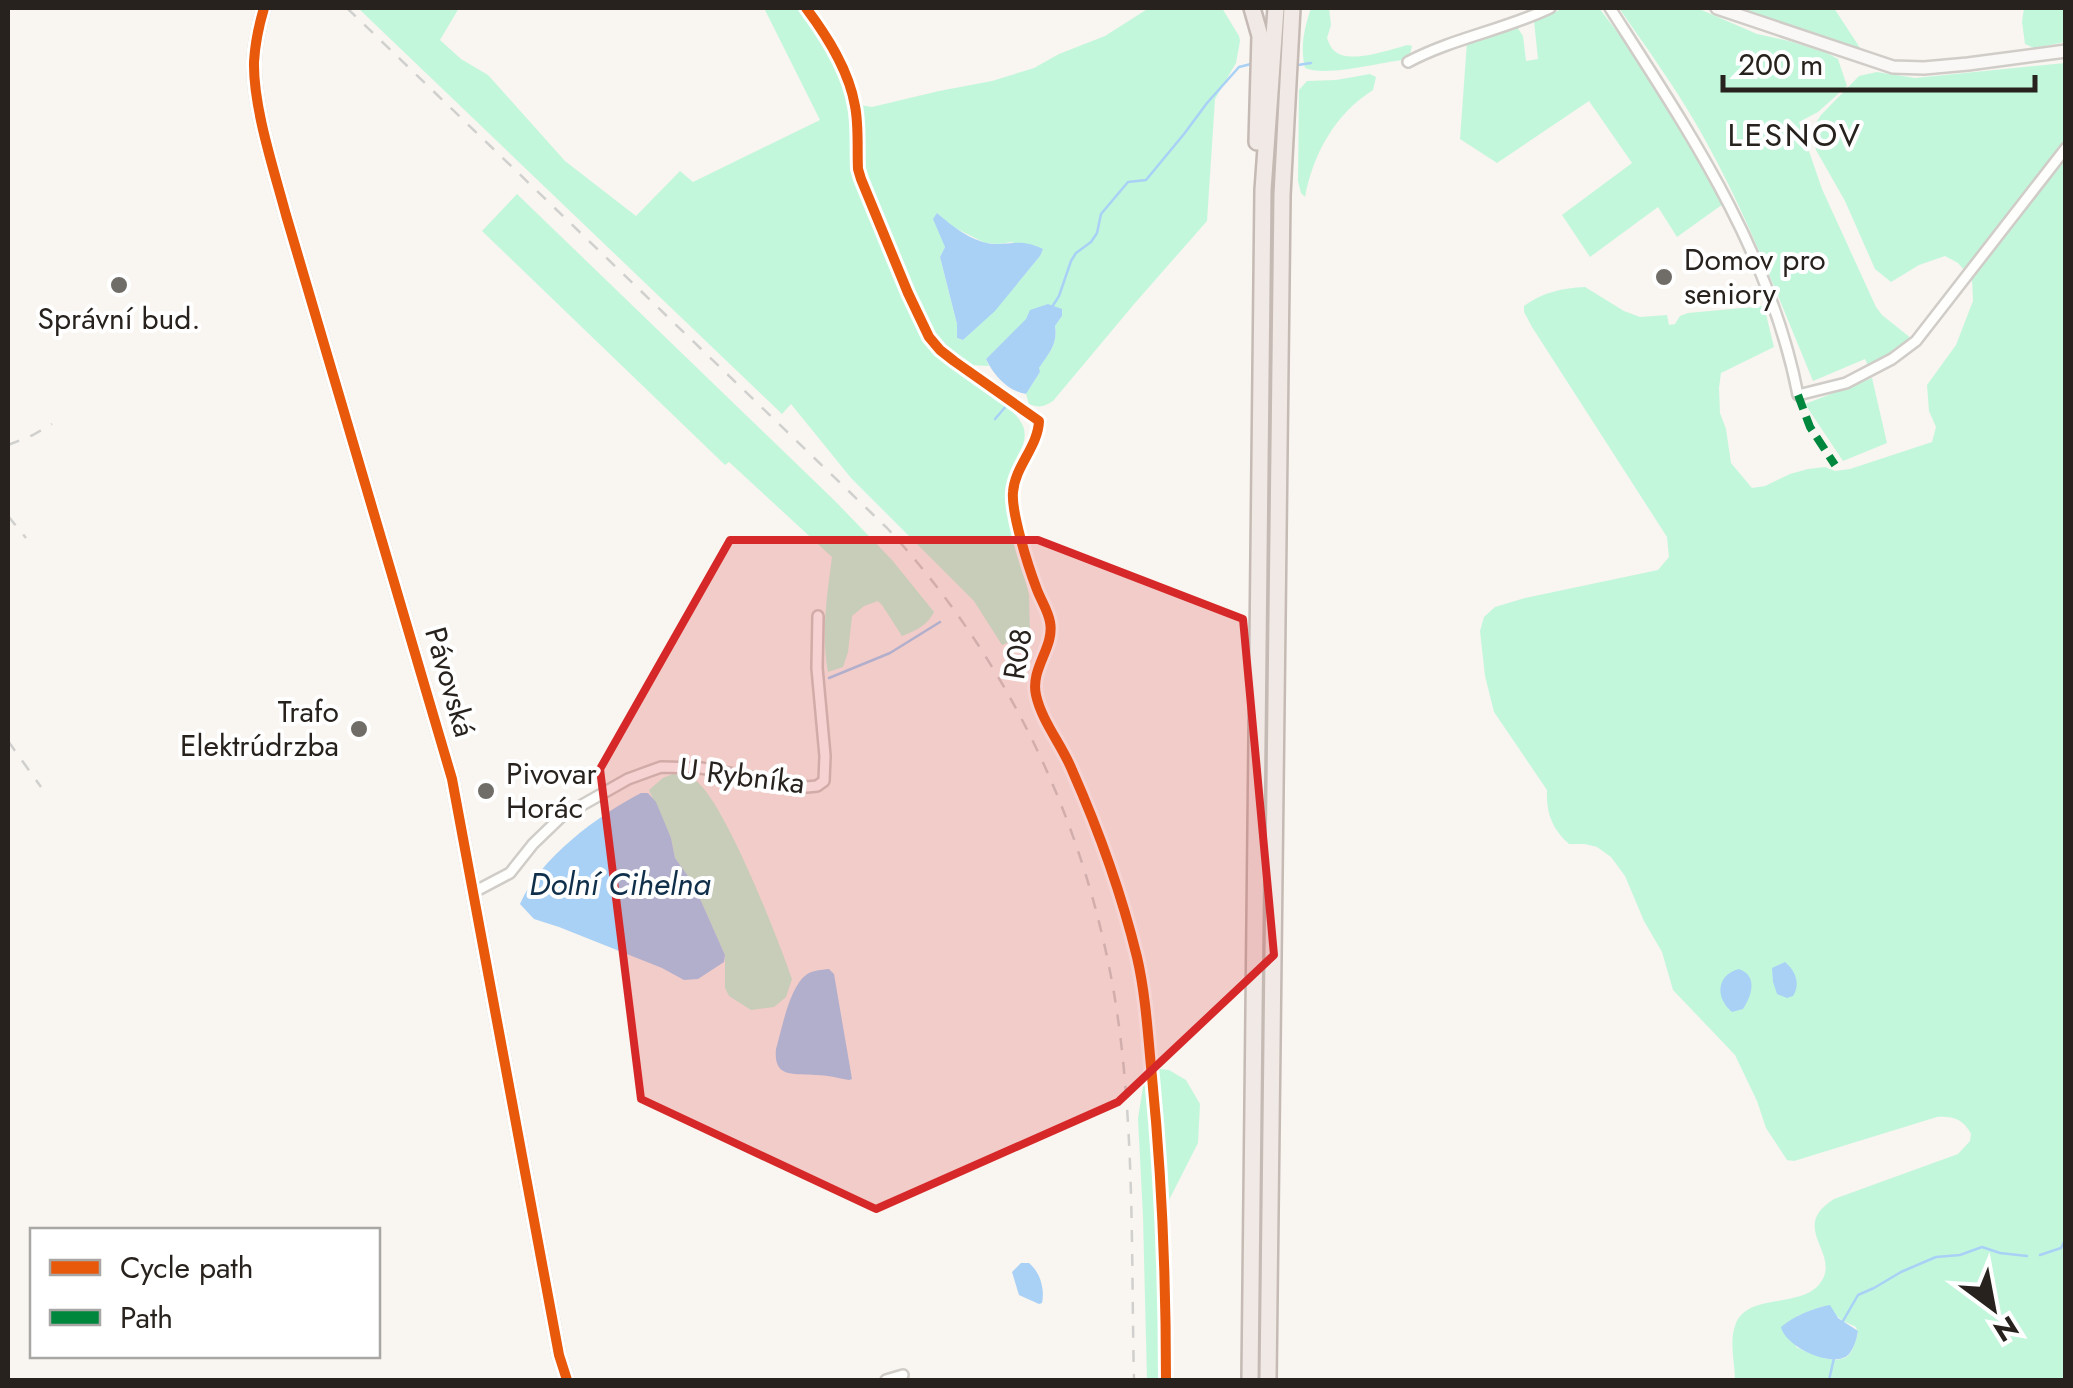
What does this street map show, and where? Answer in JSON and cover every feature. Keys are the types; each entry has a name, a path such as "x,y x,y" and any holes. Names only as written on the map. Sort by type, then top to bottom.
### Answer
{"highway":[{"path":"1252,8 1274,44"},
{"path":"1250,1380 1264,190 1276,8"},
{"path":"1268,1380 1282,196 1271,97 1274,44 1292,8"}],"street":[{"name":"Pávovská","path":"264,8 254,64 264,126 286,215 454,789 518,1140 567,1380"},
{"path":"1408,62 1432,49 1550,8"},
{"path":"1610,8 1700,149 1754,255 1790,354 1798,394 1846,383 1892,359 1916,341 2066,148"},
{"path":"1717,8 1893,67 1954,66 2066,51"},
{"name":"U Rybníka","path":"474,892 510,872 561,818 628,779 660,767 700,768 807,787 824,781 818,616"},
{"path":"886,1380 902,1375"}],"highlighted area":[{"path":"730,540 1038,540 1243,619 1274,955 1118,1102 876,1209 641,1099 600,769"}],"green space":[{"path":"358,8 459,8 440,40 488,75 565,161 636,216 680,171 693,182 820,120 764,8 800,8 833,57 851,98 860,184 907,297 904,300 933,346 998,398 1024,429 1007,503 1029,595 1030,634 1002,645 974,601 851,478 791,404 782,414"},
{"path":"1149,8 1222,8 1240,41 1236,63 1215,99 1207,221 1053,401 1036,406 1029,404 1026,394 1052,348 1055,326 1062,316 1027,319 986,359 989,366 968,368 942,348 866,184 861,161 860,105 872,107 992,81 1034,68 1105,36","holes":["937,213 951,226 985,243 1012,242 1040,256 995,310 963,340 957,338 940,257 945,247"]},
{"path":"1311,8 1329,8 1331,25 1327,38 1333,49 1343,55 1371,54 1408,45 1412,46 1410,54 1402,60 1352,68 1305,68 1304,38"},
{"path":"1564,8 1599,8 1707,171 1723,204 1677,237 1658,207 1590,257 1562,215 1632,163 1589,101 1497,163 1460,139 1467,42 1517,27 1523,36 1526,61 1538,59 1534,21"},
{"path":"1619,8 1697,8 1757,34 1838,59 1847,86 1818,112 1799,122 1822,189 1876,307 1912,339 1869,368 1865,359 1813,381 1716,159"},
{"path":"1739,8 1834,8 1862,51"},
{"path":"2024,8 2065,8 2065,42 2034,48 2025,44"},
{"path":"2065,63 2065,1380 1735,1380 1732,1339 1741,1315 1762,1304 1801,1296 1821,1282 1825,1260 1815,1220 1821,1210 1834,1199 1958,1154 1971,1134 1957,1120 1937,1117 1787,1160 1766,1128 1735,1055 1673,990 1662,952 1625,876 1611,857 1597,847 1569,844 1554,826 1547,790 1494,712 1480,631 1484,617 1495,607 1525,598 1658,570 1669,557 1667,537 1532,327 1524,306 1553,292 1585,287 1640,317 1667,315 1669,325 1688,313 1764,306 1774,347 1721,373 1719,388 1731,463 1752,488 1808,469 1850,469 1932,442 1936,427 1929,411 1927,385 1956,345 1973,301 1972,279 1958,263 1945,256 1919,265 1891,282 1875,269 1845,201 1816,150 1812,129 1859,76 1877,72 1915,78","holes":["1824,1306 1856,1327 1858,1334 1846,1357 1828,1359 1796,1347 1797,1316"]},
{"path":"1370,74 1376,77 1373,90 1347,111 1328,136 1305,197 1298,181 1299,90 1307,81"},
{"path":"517,194 892,560 934,612 928,621 902,636 878,601 864,606 852,616 843,667 828,672 825,629 832,557 729,462 725,465 482,231"},
{"path":"1872,378 1887,443 1843,461 1805,404"},
{"path":"673,774 693,779 707,793 750,873 792,979 786,997 774,1007 751,1010 729,996 725,988 725,955 693,883 675,858 671,838 649,790"},
{"path":"1160,1069 1186,1080 1200,1104 1198,1143 1169,1200 1162,1251 1168,1380 1147,1380 1138,1118 1143,1087"}],"water":[{"path":"937,213 979,241 1024,243 1043,249 995,311 963,340 957,338 940,257 945,247 933,219"},
{"path":"1048,304 1062,309 1054,343 1026,394 1013,390 1002,382 986,359 1026,319 1030,310"},
{"name":"Dolní Cihelna","path":"641,793 648,793 656,802 675,858 693,883 725,955 724,962 698,979 684,980 534,919 520,904 555,855 606,814"},
{"path":"1785,962 1797,982 1793,996 1787,998 1777,994 1772,968"},
{"path":"829,969 834,974 852,1079 849,1080 793,1074 782,1070 776,1059 795,989 809,973"},
{"path":"1739,969 1749,976 1751,992 1743,1009 1732,1012 1720,987 1726,976"},
{"path":"1021,1263 1029,1263 1039,1276 1042,1303 1019,1295 1012,1272"},
{"path":"1830,1305 1838,1318 1858,1331 1849,1354 1822,1358 1801,1349 1784,1335 1781,1327 1792,1319"}],"waterway":[{"path":"1052,307 1071,261 1097,233 1101,214 1128,182 1146,180 1239,67 1255,63"},
{"path":"1298,65 1311,63"},
{"path":"995,419 1007,405"},
{"path":"829,678 890,653 940,622"},
{"path":"2040,1255 2061,1248 2066,1238"},
{"path":"1843,1321 1858,1295 1936,1257 1960,1255 1982,1247 2027,1256"},
{"path":"1829,1380 1834,1358"}],"railway":[{"path":"347,8 887,528 930,578 1004,686 1061,804 1083,865 1114,993 1129,1137 1134,1380"},
{"path":"8,445 52,424"},
{"path":"8,516 26,538"},
{"path":"8,741 41,787"}],"marked path":[{"path":"1798,395 1810,427 1835,465"}],"cycle path":[{"path":"264,8 254,62 270,159 452,779 559,1355 567,1380"},
{"name":"R08","path":"806,8 848,79 856,114 861,179 929,337 954,361 1039,421 1013,492 1025,553 1050,622 1049,640 1036,676 1036,695 1100,839 1140,972 1161,1191 1166,1380"}],"place":[{"name":"Domov pro seniory","path":"1664,277"},
{"name":"Správní bud.","path":"119,285"},
{"name":"Trafo Elektrúdrzba","path":"359,729"},
{"name":"Pivovar Horác","path":"486,791"}],"district":[{"name":"LESNOV","path":"1795,135"}]}
